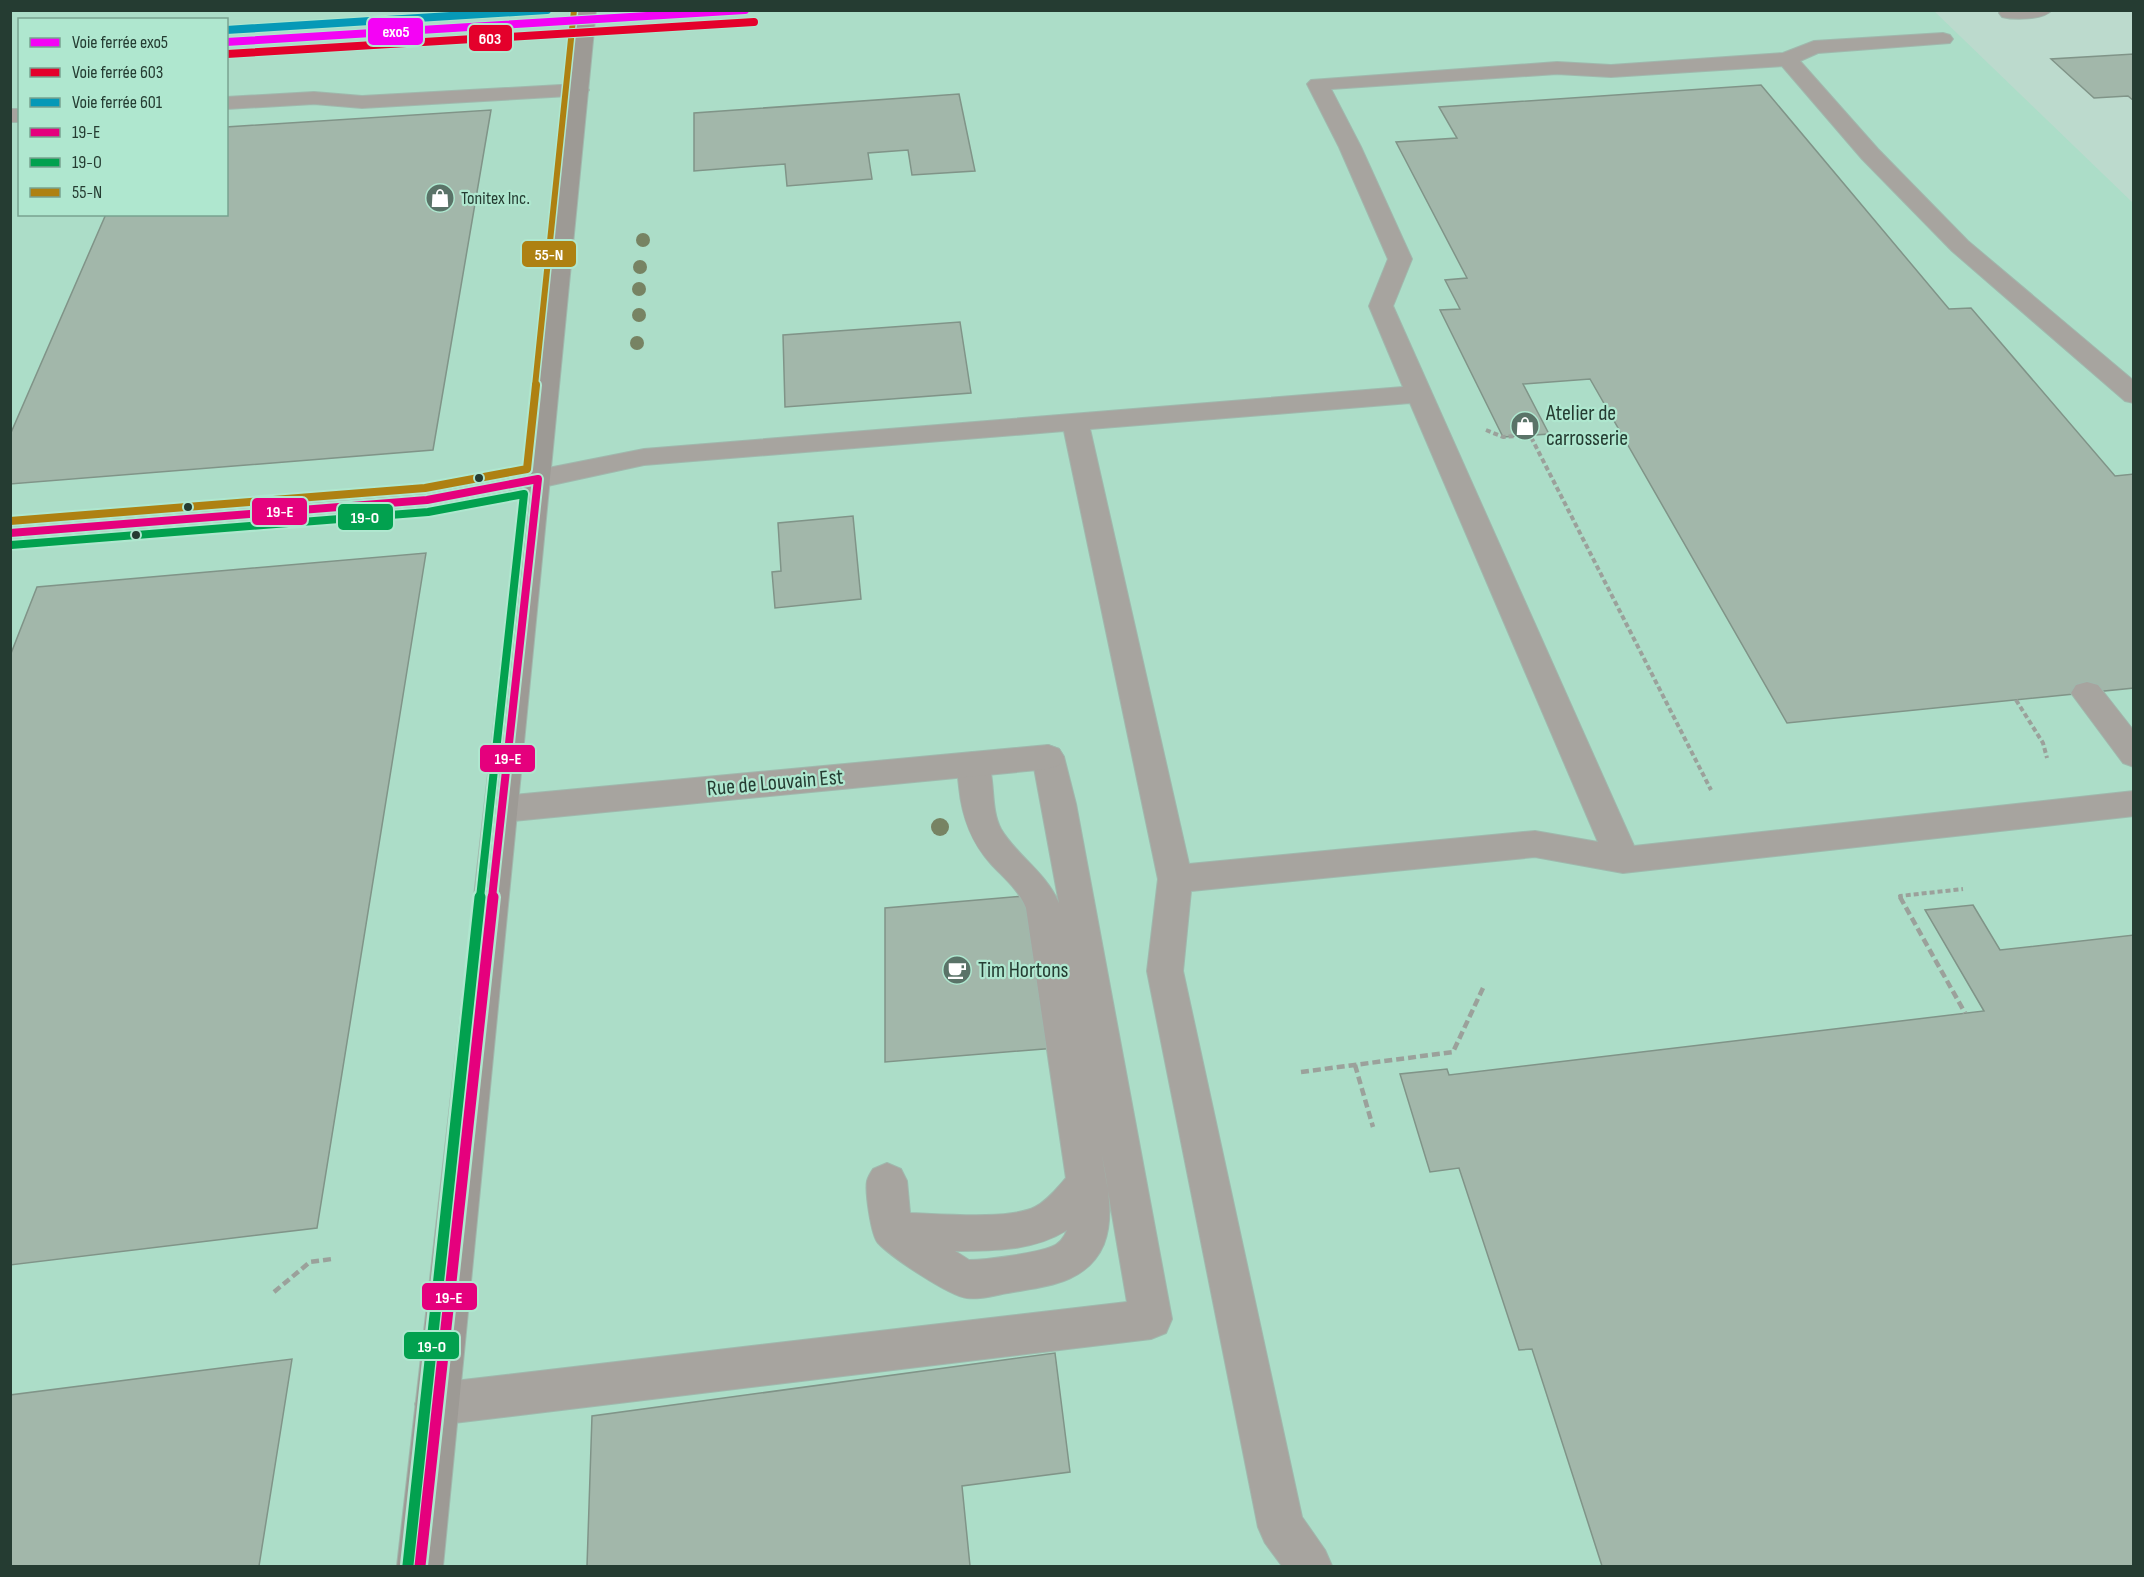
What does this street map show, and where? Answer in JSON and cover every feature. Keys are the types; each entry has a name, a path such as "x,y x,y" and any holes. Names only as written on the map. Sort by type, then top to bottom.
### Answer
{"main road":[{"path":"420,1566 538,479 586,10"}],"street":[{"path":"2009,13 2042,10"},
{"path":"1623,860 1381,306 1400,259 1350,147 1318,84 1557,68 1611,71 1787,59 1814,47 1943,39"},
{"path":"1787,59 1870,154 1960,246 2133,395"},
{"path":"228,103 314,98 362,102 578,90"},
{"path":"10,533 427,500 644,458 1421,394"},
{"path":"1075,421 1175,879 1166,971 1281,1527 1309,1566"},
{"path":"2087,693 2133,755"},
{"name":"Rue de Louvain Est","path":"437,1404 1151,1319 1059,804 1048,757 502,809"},
{"path":"888,1181 892,1230 965,1279 1048,1268 1064,1263 1079,1253 1086,1241 1090,1226 1087,1184 1044,908 1039,895 1027,878 986,832 979,810 973,764"},
{"path":"1175,879 1535,844 1623,860 2133,803"}],"path":[{"path":"1476,426 1503,437 1530,435 1711,790"},
{"path":"2016,700 2043,743 2047,758"},
{"path":"1963,889 1900,896 1965,1013"},
{"path":"1301,1072 1453,1052 1484,988"},
{"path":"1355,1065 1373,1127"},
{"path":"274,1292 310,1262 332,1259"}],"shaded area":[{"path":"11,11 1934,11 2133,203 2133,1566 11,1566"}],"building":[{"path":"2134,54 2134,101 2128,96 2094,98 2051,59"},
{"path":"1761,85 1949,309 1971,308 2115,476 2134,474 2134,688 1787,723 1590,379 1523,384 1549,434 1503,437 1440,310 1460,309 1445,280 1467,278 1396,142 1457,138 1439,107"},
{"path":"959,94 975,171 912,175 908,150 868,153 872,179 787,186 785,164 694,171 694,113"},
{"path":"491,110 433,450 10,484 10,435 105,216 228,216 228,127"},
{"path":"960,322 971,393 785,407 783,335"},
{"path":"853,516 861,599 775,608 772,572 781,571 778,523"},
{"path":"426,553 317,1228 10,1265 10,656 37,587"},
{"path":"1035,895 1056,1048 885,1062 885,908"},
{"path":"1973,905 2000,950 2134,935 2134,1566 1602,1566 1532,1349 1519,1350 1459,1168 1430,1172 1400,1074 1447,1069 1449,1075 1984,1011 1925,910"},
{"path":"1055,1353 1070,1472 962,1486 970,1566 587,1566 592,1416"},
{"path":"292,1359 259,1566 10,1566 10,1395"}],"rail line":[{"name":"601","path":"228,30 547,10"},
{"name":"exo5","path":"228,42 745,10"},
{"name":"603","path":"228,54 754,22"}],"transit line":[{"name":"55-N","path":"10,521 425,488 527,469 574,10"},
{"name":"19-E","path":"10,533 427,500 538,479 420,1566"},
{"name":"19-O","path":"11,545 428,512 524,494 408,1565"}],"place":[{"name":"Tonitex Inc.","path":"440,198"},
{"name":"Atelier de carrosserie","path":"1525,426"},
{"name":"Tim Hortons","path":"957,970"}]}
